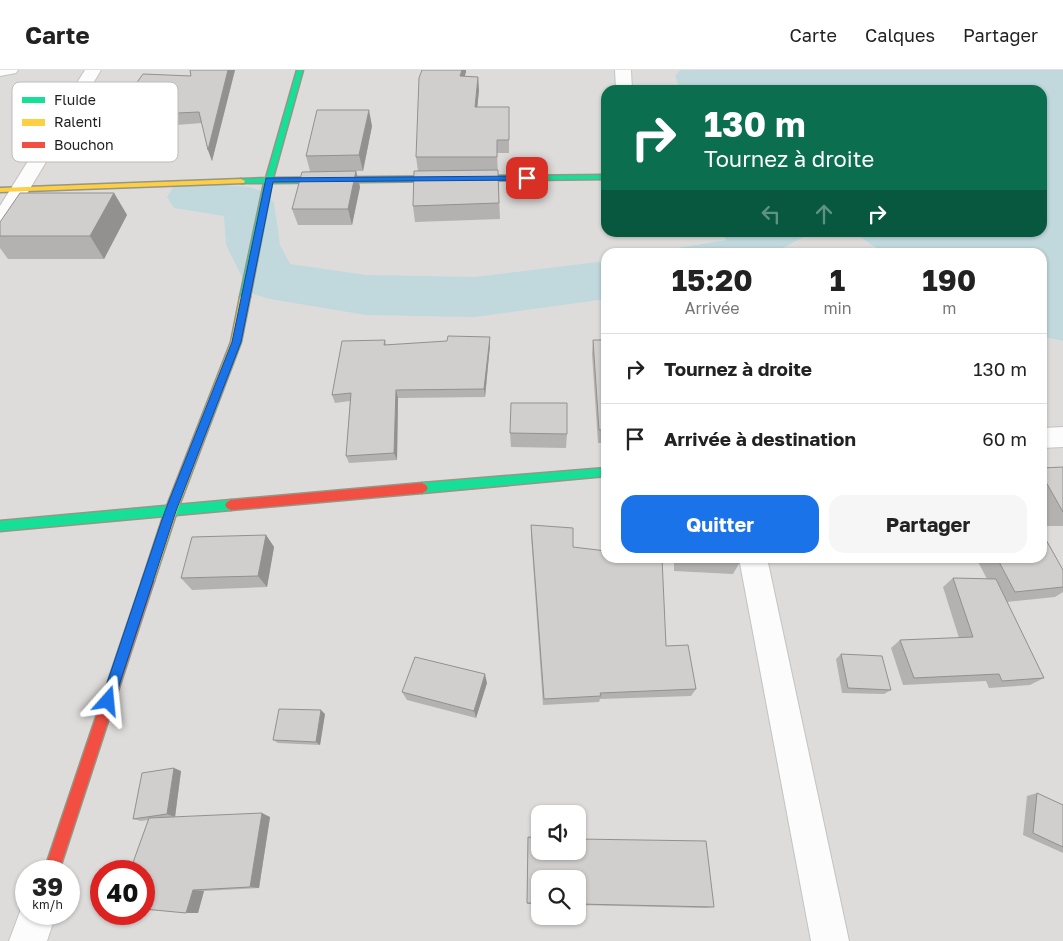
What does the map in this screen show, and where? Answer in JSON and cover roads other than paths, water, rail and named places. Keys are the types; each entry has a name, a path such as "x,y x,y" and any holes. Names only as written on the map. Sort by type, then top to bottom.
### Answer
{"street":[{"path":"0,71 10,70"},
{"path":"86,82 93,70"},
{"path":"55,860 171,511 236,342 269,180 300,70"},
{"path":"623,70 624,85"},
{"path":"0,222 37,162"},
{"path":"0,190 269,180 601,177"},
{"path":"1047,438 1063,437"},
{"path":"0,526 601,472"},
{"path":"754,563 830,941"},
{"path":"28,941 33,925"}],"water":[{"path":"680,70 1063,70 1063,341 1047,338 1047,248 876,248 860,237 1047,237 1047,85 678,85 675,76"},
{"path":"724,237 804,237 783,248 677,248 726,240"}],"waterway":[{"path":"192,197 248,203 253,245 270,280 366,295 475,297 601,281"}]}
